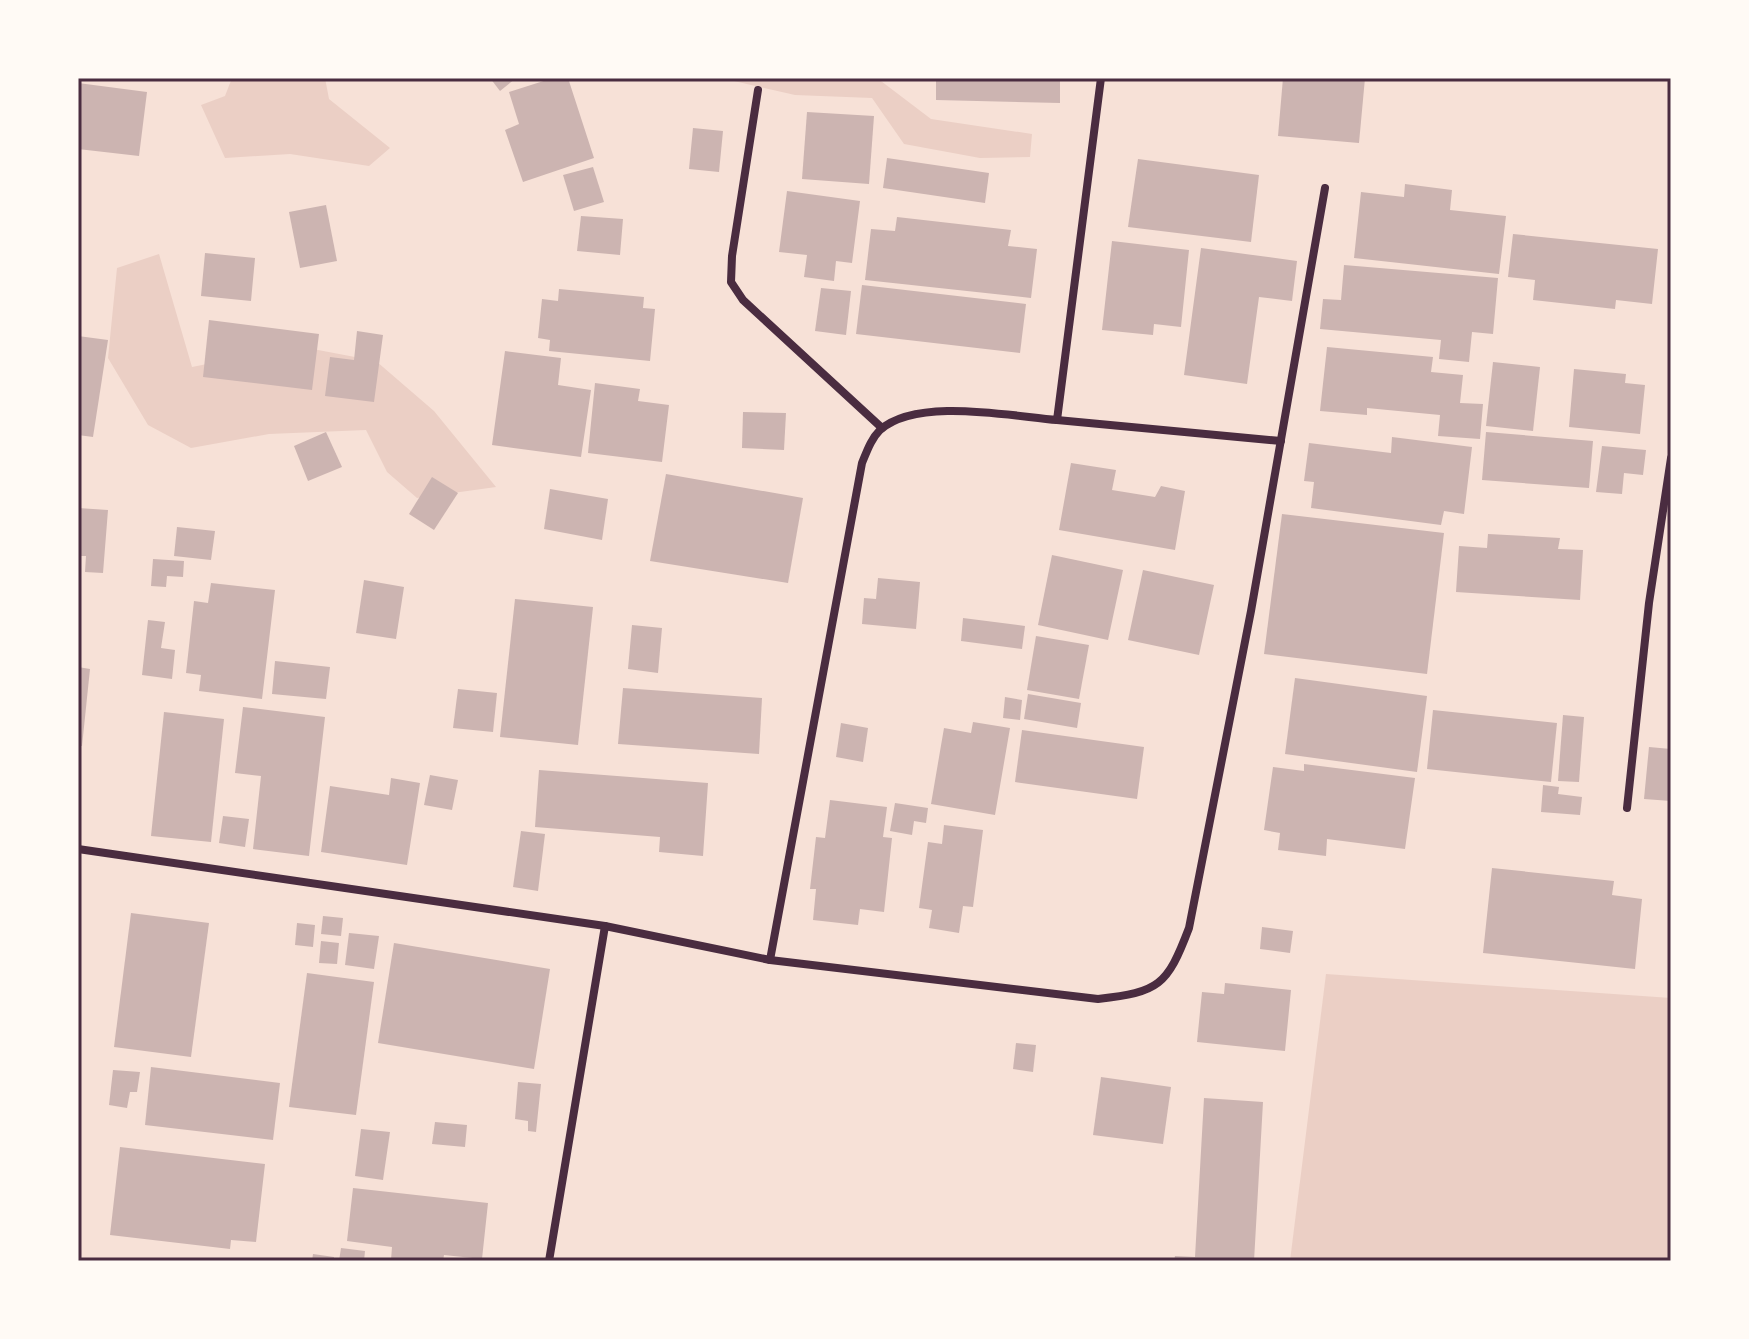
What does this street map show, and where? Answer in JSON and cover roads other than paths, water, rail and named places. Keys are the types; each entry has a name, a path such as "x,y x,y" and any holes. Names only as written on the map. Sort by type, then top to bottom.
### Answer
{"street":[{"path":"1057,420 1101,78"},
{"path":"758,90 732,256 731,282 743,300 882,428"},
{"path":"78,849 605,926 770,960 1098,999 1140,993 1161,983 1177,959 1189,928 1281,441 1325,188"},
{"path":"770,960 862,463 870,442 882,428 933,411 1281,441"},
{"path":"1627,808 1649,603 1671,458"},
{"path":"549,1261 605,926"}]}
